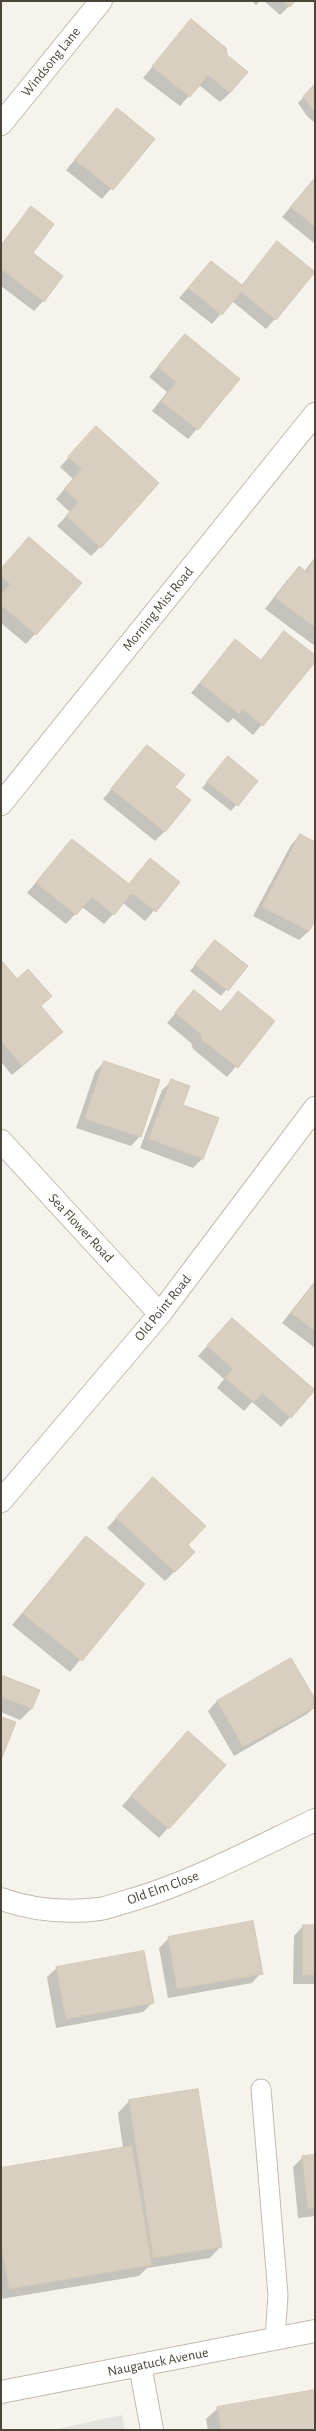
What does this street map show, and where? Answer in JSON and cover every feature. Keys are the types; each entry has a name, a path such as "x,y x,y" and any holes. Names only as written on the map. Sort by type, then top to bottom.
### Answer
{"street":[{"name":"Windsong Lane","path":"1,124 101,1"},
{"name":"Morning Mist Road","path":"1,804 315,414"},
{"name":"Old Point Road","path":"1,1501 160,1314 315,1108"},
{"name":"Sea Flower Road","path":"1,1141 160,1314"},
{"name":"Old Elm Close","path":"1,1899 23,1907 62,1910 100,1909 154,1893 206,1872 315,1820"},
{"name":"Naugatuck Avenue","path":"1,2392 315,2331"},
{"path":"140,2365 152,2430"}],"lane":[{"path":"261,2089 278,2296 275,2339"}],"shaded area":[{"path":"122,2415 125,2430 52,2430"}],"building":[{"path":"284,1 295,1 290,7"},
{"path":"191,19 226,48 227,55 248,72 230,93 208,75 190,97 152,67"},
{"path":"315,84 315,112 303,97"},
{"path":"117,108 155,139 113,190 75,160"},
{"path":"315,178 315,227 291,207"},
{"path":"31,206 54,224 33,253 63,276 44,302 1,269 1,246"},
{"path":"277,241 315,272 276,320 241,292 222,315 188,288 211,261 242,285"},
{"path":"185,334 240,379 198,430 161,401 176,382 158,367"},
{"path":"96,426 159,483 101,548 66,516 78,502 64,489 82,469 68,457"},
{"path":"29,537 82,583 36,635 1,605 1,595 10,584 1,576 1,569"},
{"path":"315,559 315,627 275,598 299,566 306,572"},
{"path":"284,631 315,655 315,662 263,726 242,709 239,714 200,683 235,639 261,660"},
{"path":"147,745 185,775 175,787 191,800 165,832 111,789"},
{"path":"228,756 258,781 238,806 207,782"},
{"path":"300,834 315,842 315,921 309,931 262,907"},
{"path":"72,839 129,884 150,858 180,882 156,912 132,893 114,915 92,897 76,915 36,883"},
{"path":"215,940 248,966 228,991 195,965"},
{"path":"1,960 17,979 28,969 52,996 41,1006 63,1032 22,1066 1,1041"},
{"path":"194,990 221,1012 238,991 275,1021 238,1068 202,1040 201,1034 175,1013"},
{"path":"104,1061 160,1080 141,1137 85,1119"},
{"path":"171,1079 190,1086 183,1105 219,1118 203,1159 149,1139"},
{"path":"315,1282 315,1331 291,1313"},
{"path":"232,1318 315,1390 291,1418 262,1393 254,1402 225,1378 233,1369 207,1346"},
{"path":"153,1477 206,1526 188,1545 195,1552 175,1572 116,1518"},
{"path":"86,1536 145,1584 82,1661 23,1614"},
{"path":"291,1658 315,1699 315,1707 243,1747 217,1701"},
{"path":"1,1675 40,1690 32,1709 2,1697 1,1699"},
{"path":"1,1717 16,1722 1,1760"},
{"path":"188,1731 226,1765 169,1829 131,1796"},
{"path":"253,1921 263,1974 177,1989 168,1937"},
{"path":"303,1925 315,1925 315,1975 303,1975"},
{"path":"144,1951 154,2003 66,2019 56,1967"},
{"path":"198,2089 222,2247 153,2258 129,2100"},
{"path":"132,2146 152,2265 9,2289 1,2243 1,2168"},
{"path":"315,2155 315,2208 308,2209 302,2156"},
{"path":"315,2390 315,2430 221,2430 217,2407"}]}
